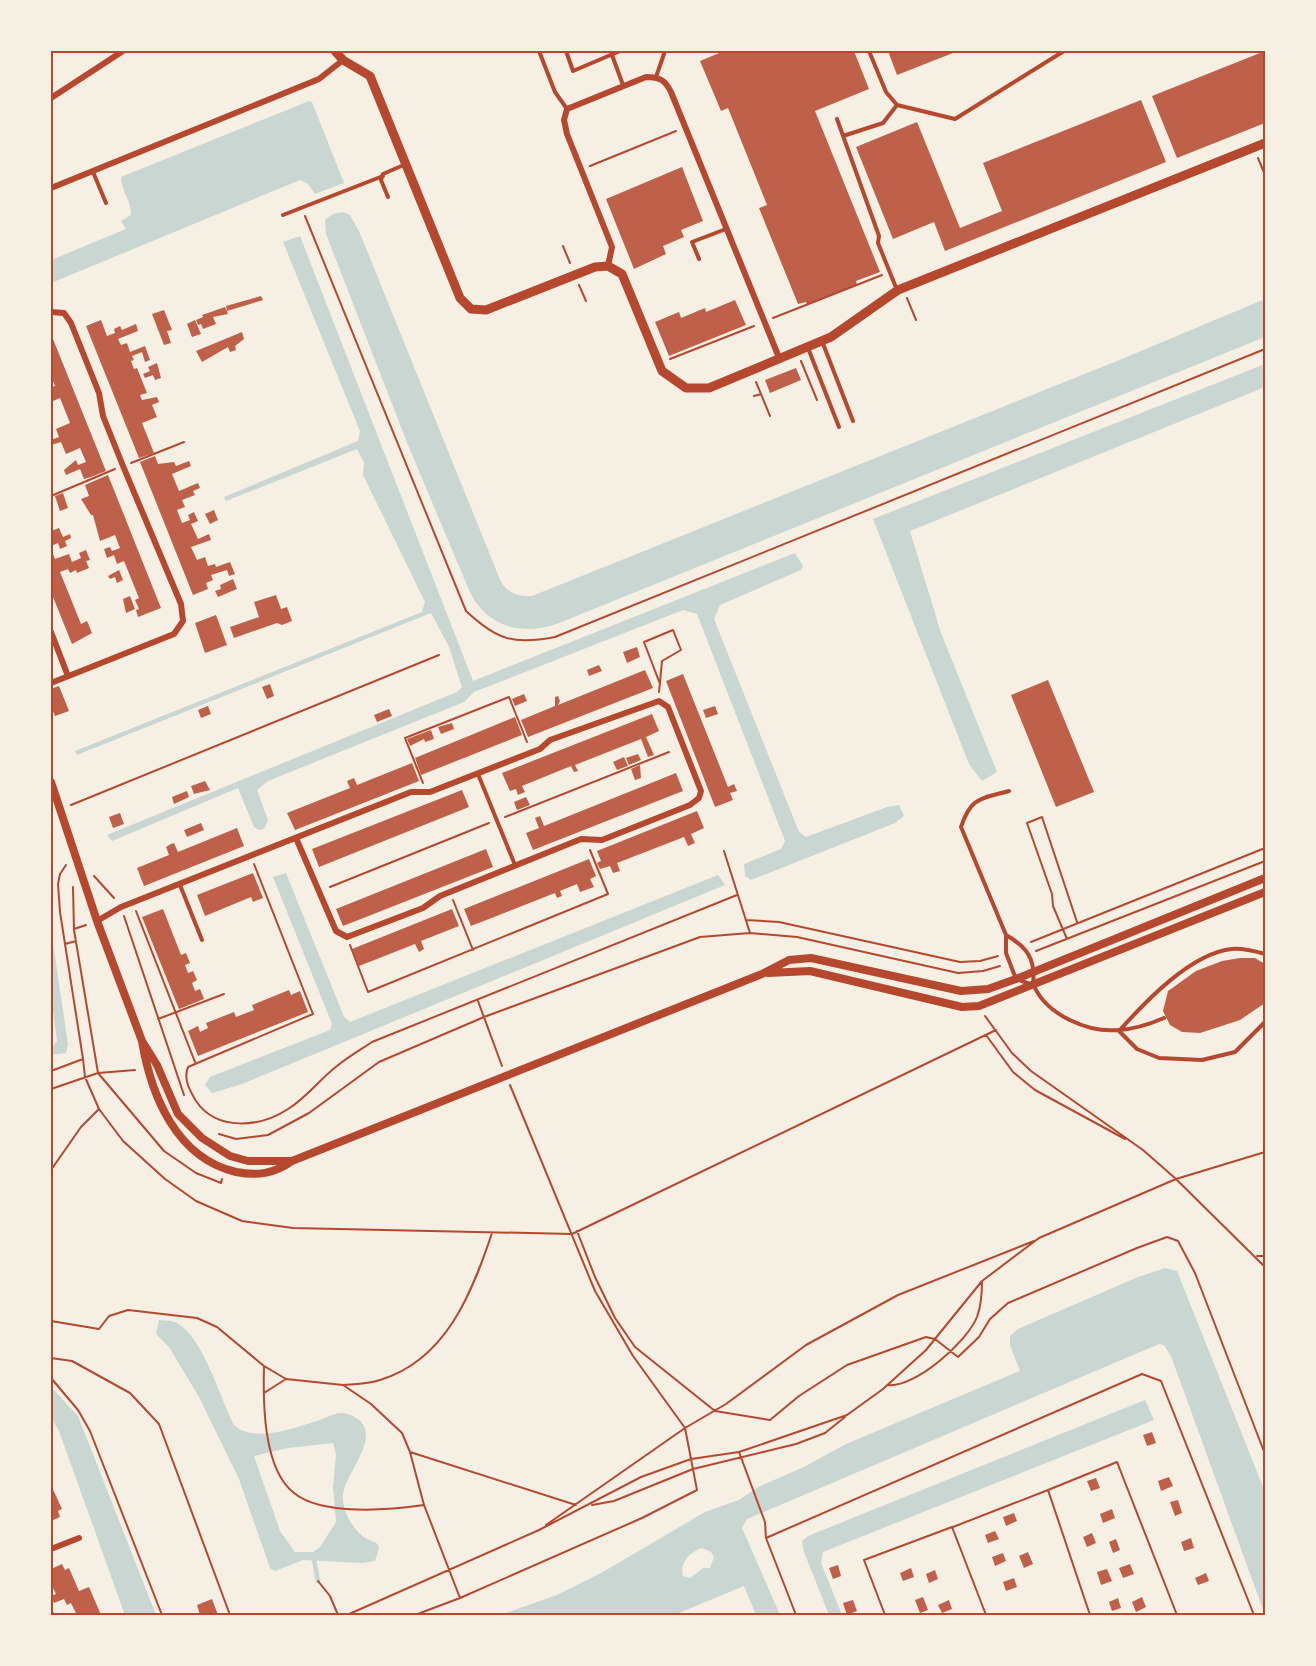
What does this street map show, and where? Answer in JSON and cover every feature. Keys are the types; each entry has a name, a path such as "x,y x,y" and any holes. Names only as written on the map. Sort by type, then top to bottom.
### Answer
{"main road":[{"path":"335,51 343,60 370,76 460,298 471,309 486,310 595,267 608,266 622,274 662,371 669,379 686,388 709,388 780,360 822,341 858,320 898,290 1265,143"}],"street":[{"path":"51,98 123,51"},
{"path":"51,188 319,79 343,60"},
{"path":"608,266 612,247 567,134 564,120 567,109 646,76 656,77 665,81 672,92 780,360"},
{"path":"51,312 64,313 71,323 99,393 103,417 181,604 183,621 174,634 51,683"},
{"path":"51,632 68,676"},
{"path":"97,921 122,907 411,792 426,792 478,774 532,753 550,740 659,701 668,707 701,791 699,798 690,806 602,840 581,839 450,892 423,908 347,937 336,931 296,838"},
{"path":"51,782 97,921 142,1041 157,1065 178,1114 202,1138 230,1156 248,1161 292,1161"},
{"path":"142,1041 146,1069 178,1135 198,1154 226,1169 258,1174 274,1172 292,1161 762,974 789,960 811,958 961,991 988,989 1265,878"},
{"path":"762,974 810,972 962,1006 979,1006 1265,892"},
{"path":"51,1549 79,1538"}],"lane":[{"path":"539,51 555,92 567,109"},
{"path":"566,51 573,71 620,51"},
{"path":"656,77 665,51"},
{"path":"869,51 886,92 897,105 955,119 1064,51"},
{"path":"612,55 623,85"},
{"path":"843,136 883,123 897,105"},
{"path":"837,119 879,236 878,243 898,290"},
{"path":"283,215 407,164"},
{"path":"93,171 106,203"},
{"path":"382,176 388,197"},
{"path":"699,259 692,242 726,229"},
{"path":"822,341 853,422"},
{"path":"808,348 839,427"},
{"path":"478,774 515,866"},
{"path":"1009,791 980,799 967,808 961,827 1006,934 1006,953 1016,979 1033,986"},
{"path":"180,885 202,940"},
{"path":"1006,934 1024,945 1035,971 1033,986 1043,1004 1052,1011 1100,1029 1119,1030 1143,1026 1164,1018"},
{"path":"1119,1030 1172,977 1206,959 1230,949 1265,954"},
{"path":"1119,1030 1137,1049 1159,1058 1202,1060 1234,1052 1265,1022"}],"path":[{"path":"582,170 686,127"},
{"path":"1254,147 1265,175"},
{"path":"301,208 466,611 485,629 527,642 555,637 1265,349"},
{"path":"898,290 908,299 916,320"},
{"path":"800,359 819,406"},
{"path":"752,371 770,416"},
{"path":"754,396 761,393"},
{"path":"659,701 662,661 681,650 673,630 644,642 660,684"},
{"path":"60,809 439,655"},
{"path":"426,792 405,738 509,697 532,753"},
{"path":"1067,939 1053,906 1052,894 1026,827 1027,823 1042,817 1077,923"},
{"path":"347,937 368,992 473,950 608,894 586,840"},
{"path":"724,851 750,933"},
{"path":"251,856 313,1014 195,1062 188,1067 185,1073 189,1090 200,1107 224,1121 252,1122 273,1118 290,1108 338,1065 372,1042 737,895"},
{"path":"1029,954 1265,861"},
{"path":"77,862 99,880 122,907 187,1103"},
{"path":"77,862 73,888 76,941 98,1073 164,1151 196,1173 221,1183 226,1169"},
{"path":"77,862 62,870 58,884 85,1077 99,1109 123,1141 165,1179 196,1201 242,1221 294,1228 572,1234 996,1030"},
{"path":"450,892 473,950"},
{"path":"132,903 195,1062"},
{"path":"215,1132 236,1139 268,1135 285,1128 380,1062 484,1017 700,937 750,933 796,937 958,974 983,971 1009,962"},
{"path":"65,944 76,941"},
{"path":"158,1019 224,994"},
{"path":"416,1615 642,1518 697,1490 685,1428 633,1356 595,1291 506,1077 478,1001"},
{"path":"979,1006 1012,1053 1031,1071 1133,1143 1176,1179 1257,1256 1265,1267"},
{"path":"986,1035 1013,1072 1035,1090 1133,1143"},
{"path":"51,1071 83,1059"},
{"path":"157,1065 172,1060"},
{"path":"51,1089 98,1073 146,1069"},
{"path":"51,1170 81,1127 99,1109"},
{"path":"230,1156 236,1139"},
{"path":"539,1530 685,1428 715,1411 806,1345 887,1300 1176,1179 1265,1152"},
{"path":"577,1232 594,1277 615,1318 635,1347 715,1411 770,1420 799,1396 847,1365 926,1337 935,1340 958,1357 979,1337 990,1319 1008,1304 1137,1248 1167,1237 1178,1240 1195,1273 1265,1454"},
{"path":"51,1321 99,1329 109,1316 128,1310 197,1318 217,1327 264,1366 285,1379 343,1385 380,1380 419,1360 451,1328 463,1308 492,1233"},
{"path":"592,1505 614,1501 693,1469 796,1444 825,1433 888,1384 935,1340 981,1281 1039,1238"},
{"path":"1257,1256 1265,1256"},
{"path":"888,1384 896,1386 914,1379 968,1334 977,1317 981,1281"},
{"path":"51,1358 72,1361 130,1393 159,1424 230,1615"},
{"path":"264,1366 267,1431 280,1475 292,1492 310,1502 329,1506 381,1509 424,1505"},
{"path":"765,1538 1142,1374 1161,1381 1254,1615"},
{"path":"51,1378 78,1410 90,1431 162,1615"},
{"path":"264,1394 285,1379"},
{"path":"343,1385 385,1415 402,1433 410,1452 424,1505 460,1598"},
{"path":"347,1615 539,1530 592,1505 641,1477 692,1459 738,1452 848,1415"},
{"path":"410,1452 577,1505"},
{"path":"738,1452 765,1522 765,1538 795,1615"},
{"path":"885,1615 864,1560 1117,1462 1177,1615"},
{"path":"1048,1490 1090,1615"},
{"path":"952,1527 986,1615"},
{"path":"318,1581 330,1596 338,1615"}],"shaded area":[{"path":"309,101 312,102 344,183 315,194 308,184 300,180 51,283 51,260 126,229 121,221 131,215 131,210 121,177"},
{"path":"343,212 350,215 359,231 501,582 510,592 523,596 532,596 1122,359 1265,299 1265,337 559,623 532,629 519,628 506,626 485,613 469,590 408,445 326,234 325,220 333,214"},
{"path":"300,236 473,681 795,553 803,566 801,570 720,605 714,619 799,832 806,837 887,807 899,805 904,816 895,823 751,880 745,876 744,864 781,849 785,841 697,614 683,610 474,692 464,702 268,781 257,790 268,820 264,829 259,830 254,827 238,788 112,841 107,835 457,692 462,687 449,647 431,613 77,755 75,751 422,612 425,602 363,475 364,462 357,449 226,501 224,497 358,441 360,431 283,242"},
{"path":"1265,364 1265,387 910,531 941,633 997,772 982,781 969,764 873,519"},
{"path":"286,873 344,1017 350,1022 718,875 725,885 242,1084 212,1093 205,1085 210,1077 330,1030 332,1024 273,877"},
{"path":"51,930 68,1044 66,1053 51,1055 51,1048 57,1041 51,995"},
{"path":"1165,1268 1177,1271 1265,1492 1265,1615 1171,1356 1164,1345 1159,1344 747,1519 742,1528 780,1615 756,1615 744,1586 674,1615 500,1615 557,1595 603,1572 705,1512 739,1500 758,1487 804,1467 846,1444 1020,1371 1010,1345 1010,1336 1018,1329 1138,1277","holes":["702,1548 711,1552 714,1557 710,1568 703,1568 690,1578 683,1576 684,1562 693,1552"]},
{"path":"159,1320 175,1322 186,1330 203,1354 234,1425 242,1430 262,1434 273,1433 343,1413 353,1416 362,1423 366,1432 365,1442 346,1485 343,1500 346,1514 354,1527 363,1537 377,1544 379,1548 375,1561 362,1563 303,1560 275,1571 270,1568 239,1479 199,1397 169,1347 156,1334","holes":["333,1443 336,1454 333,1487 336,1522 320,1547 313,1552 295,1552 280,1531 254,1456 288,1448"]},
{"path":"51,1387 78,1416 156,1615 125,1615 59,1431 51,1417"},
{"path":"1145,1400 1154,1420 823,1552 821,1563 842,1615 829,1615 804,1552 802,1541 808,1536"}],"building":[{"path":"724,51 854,51 869,89 815,111 880,272 856,281 857,285 807,305 806,302 798,304 759,208 767,205 728,108 721,111 700,61"},
{"path":"888,51 958,51 897,75"},
{"path":"1265,51 1265,123 1177,158 1152,96"},
{"path":"1141,100 1166,162 945,251 934,222 893,239 856,147 917,122 960,228 1002,211 983,163"},
{"path":"682,167 703,221 681,230 684,237 663,246 666,254 634,269 606,199"},
{"path":"261,296 263,300 227,311 226,306"},
{"path":"735,300 746,325 669,356 655,322 679,312 681,318 705,308 706,312"},
{"path":"225,307 228,314 213,317 216,324 203,329 201,324 198,325 196,320 203,317 202,315"},
{"path":"164,310 172,330 167,331 171,343 164,345 152,314"},
{"path":"101,320 107,336 115,333 114,329 120,326 122,330 136,324 138,331 118,339 121,345 127,343 130,352 145,346 150,360 145,362 142,352 132,356 134,360 131,361 134,369 137,368 147,393 140,395 142,400 157,397 159,402 152,405 157,417 142,423 154,453 139,458 86,326"},
{"path":"195,320 201,334 192,337 187,324"},
{"path":"242,332 244,339 235,346 236,350 230,352 228,347 202,362 196,351"},
{"path":"53,339 106,471 84,479 80,469 66,475 64,470 76,460 78,465 86,462 80,448 66,454 61,442 51,445 51,440 59,437 56,429 70,423 60,398 53,401 51,397 51,387 55,386 51,376 51,340"},
{"path":"157,363 161,378 155,380 153,375 145,378 143,374 150,371 148,367"},
{"path":"796,368 801,380 770,393 765,380"},
{"path":"155,456 158,464 174,462 176,466 189,461 191,466 172,474 179,491 198,483 200,488 193,491 195,495 182,500 185,507 177,510 182,523 190,520 188,515 194,512 198,521 191,524 198,539 209,534 211,540 191,547 197,560 205,557 208,566 215,564 216,567 230,562 235,574 229,576 227,570 211,575 213,580 206,583 208,589 193,595 140,462"},
{"path":"108,475 161,608 138,617 136,610 139,609 135,600 139,598 124,561 117,564 114,555 107,558 104,549 110,547 112,551 120,548 115,535 100,541 93,515 81,499 89,496 85,485"},
{"path":"63,493 68,508 60,511 55,496"},
{"path":"214,510 218,520 210,524 205,514"},
{"path":"59,528 63,537 70,534 71,538 65,541 67,546 60,549 58,543 51,546 51,531"},
{"path":"51,549 55,559 69,554 72,562 81,558 79,553 86,550 90,560 86,561 89,568 77,573 76,570 70,573 68,569 60,572 81,624 87,621 92,633 72,644 51,592"},
{"path":"119,570 123,580 117,583 115,577 110,579 108,576"},
{"path":"233,579 237,589 218,597 215,591 221,589 220,585"},
{"path":"276,595 281,609 287,607 292,621 282,625 277,623 234,638 230,627 259,617 254,602"},
{"path":"130,596 135,609 126,613 123,599"},
{"path":"216,615 227,645 205,653 195,623"},
{"path":"637,647 640,657 627,663 623,652"},
{"path":"599,665 602,671 589,676 587,670"},
{"path":"645,670 653,688 528,737 521,720 555,706 555,697 558,696 560,701 558,705"},
{"path":"683,674 728,787 734,784 737,791 730,793 733,800 715,807 666,681"},
{"path":"1048,680 1094,792 1056,807 1011,695"},
{"path":"270,684 274,696 267,699 262,687"},
{"path":"59,686 69,711 55,716 51,707 51,689"},
{"path":"524,694 527,701 515,706 512,699"},
{"path":"208,706 211,714 201,718 198,710"},
{"path":"715,706 718,714 706,718 703,710"},
{"path":"389,709 392,716 377,722 374,715"},
{"path":"652,714 659,731 646,737 654,755 648,757 641,739 575,765 578,771 574,772 571,766 522,786 525,792 518,795 516,789 510,791 502,773"},
{"path":"515,717 522,735 421,775 415,758"},
{"path":"452,723 454,729 441,734 438,727"},
{"path":"431,730 434,739 425,742 424,739 410,746 407,739"},
{"path":"638,754 641,760 629,765 626,758"},
{"path":"624,757 628,766 617,770 613,762"},
{"path":"412,763 419,781 295,830 287,813 350,788 347,781 354,778 357,785"},
{"path":"640,765 641,778 635,780 631,769"},
{"path":"676,773 683,791 533,850 526,833 539,828 535,818 540,816 544,826"},
{"path":"205,781 210,790 194,794 191,786"},
{"path":"462,790 469,807 319,867 312,849"},
{"path":"187,791 189,797 174,804 172,797"},
{"path":"526,797 530,805 517,810 514,802"},
{"path":"697,811 704,828 691,834 695,843 688,846 684,837 617,863 620,871 613,873 610,866 600,869 597,863 601,861 597,851"},
{"path":"120,813 124,824 113,828 109,817"},
{"path":"201,823 204,830 187,837 184,830"},
{"path":"237,828 244,846 144,886 137,868 169,855 166,847 174,843 178,852"},
{"path":"486,849 493,867 343,926 336,909"},
{"path":"589,859 596,876 590,879 594,887 580,892 577,884 560,891 562,896 557,898 555,893 471,926 464,909"},
{"path":"253,873 263,898 253,902 251,897 205,916 197,895"},
{"path":"163,909 181,955 186,953 190,963 185,965 188,973 193,971 197,980 192,983 195,991 200,989 204,999 179,1009 142,917"},
{"path":"452,909 459,926 421,941 424,949 419,952 415,944 359,966 352,949"},
{"path":"1255,958 1265,964 1265,1003 1240,1020 1200,1033 1182,1032 1170,1025 1163,1011 1168,991 1196,971 1222,961"},
{"path":"289,990 291,995 300,991 308,1012 198,1056 188,1031 198,1026 200,1032 208,1028 206,1023 234,1012 236,1017 254,1010 252,1005"},
{"path":"1152,1432 1156,1443 1147,1446 1143,1435"},
{"path":"1169,1477 1173,1486 1161,1491 1158,1481"},
{"path":"1096,1478 1100,1488 1091,1491 1087,1481"},
{"path":"51,1485 62,1509 58,1511 60,1517 51,1521"},
{"path":"1178,1500 1182,1513 1175,1516 1170,1502"},
{"path":"1112,1509 1115,1518 1103,1523 1100,1514"},
{"path":"1014,1513 1017,1521 1006,1526 1003,1517"},
{"path":"995,1531 999,1539 988,1543 985,1535"},
{"path":"1092,1533 1096,1543 1087,1547 1083,1537"},
{"path":"1191,1538 1194,1548 1184,1551 1181,1542"},
{"path":"1116,1539 1120,1550 1113,1553 1109,1542"},
{"path":"1028,1552 1033,1564 1024,1568 1019,1556"},
{"path":"1003,1553 1006,1561 995,1566 992,1557"},
{"path":"62,1564 65,1570 69,1568 79,1591 89,1587 101,1615 71,1615 76,1613 71,1603 67,1605 64,1599 54,1603 51,1596 56,1594 51,1584 51,1569"},
{"path":"1130,1564 1134,1574 1123,1578 1119,1568"},
{"path":"838,1565 841,1576 833,1579 829,1568"},
{"path":"911,1568 914,1577 903,1581 900,1573"},
{"path":"1107,1569 1112,1581 1101,1585 1097,1572"},
{"path":"935,1570 938,1579 929,1583 926,1574"},
{"path":"1206,1573 1209,1581 1198,1585 1195,1578"},
{"path":"1014,1578 1017,1587 1006,1591 1003,1582"},
{"path":"923,1597 928,1610 920,1613 915,1600"},
{"path":"1142,1597 1146,1607 1136,1612 1132,1602"},
{"path":"1118,1598 1121,1608 1112,1611 1109,1602"},
{"path":"212,1599 218,1615 200,1615 197,1605"},
{"path":"853,1600 857,1611 847,1615 843,1603"},
{"path":"949,1600 952,1609 942,1613 938,1605"}],"waterway":[{"path":"314,1560 318,1581"}]}
